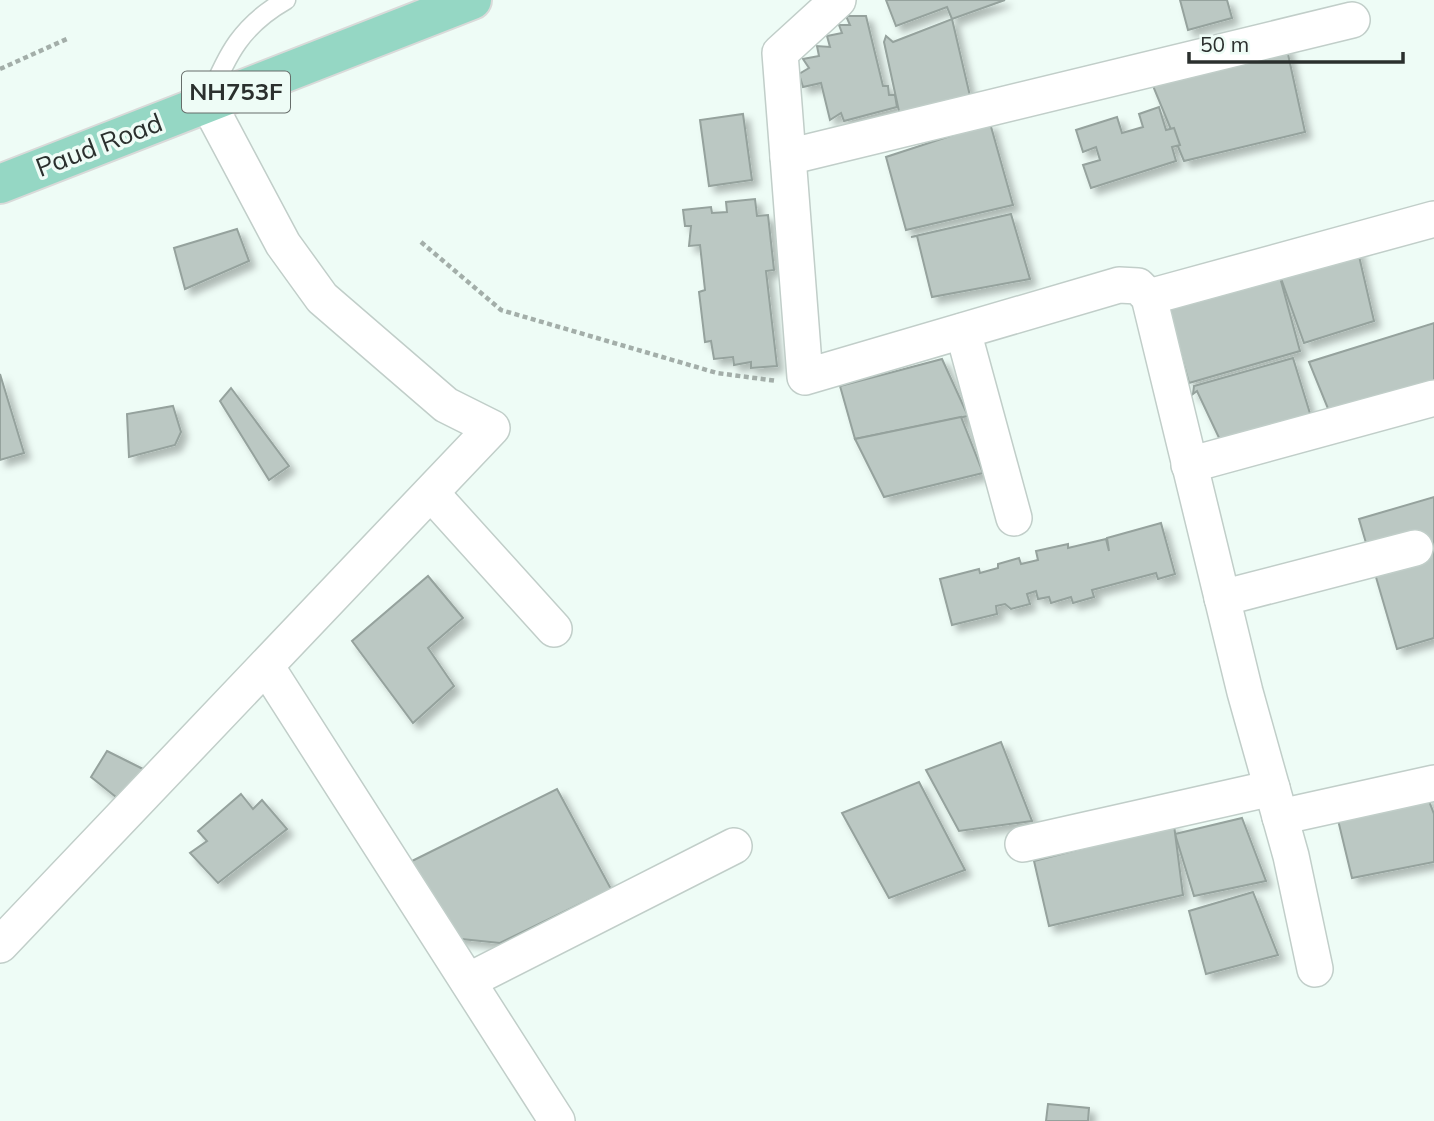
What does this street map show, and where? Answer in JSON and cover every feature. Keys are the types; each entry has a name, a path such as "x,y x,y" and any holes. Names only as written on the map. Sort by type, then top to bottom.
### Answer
{"main road":[{"name":"Paud Road","path":"0,184 472,0"}],"street":[{"path":"838,0 780,52 805,377 1119,285 1138,286 1149,297 1315,969"},
{"path":"788,157 1352,20"},
{"path":"0,946 492,428 446,405 322,298 283,244 208,103"},
{"path":"1149,297 1434,219"},
{"path":"963,331 1014,518"},
{"path":"1189,465 1434,398"},
{"path":"431,493 554,629"},
{"path":"1222,598 1415,548"},
{"path":"266,666 556,1121"},
{"path":"1023,844 1276,803 1434,783"},
{"path":"468,981 734,846"}],"lane":[{"path":"208,103 223,62 238,38 271,9 286,0"}],"path":[{"path":"0,69 69,38"},
{"path":"421,242 501,310 531,322 566,328 717,373 775,382 805,377"}],"building":[{"path":"886,0 1005,0 952,19 947,7 896,26"},
{"path":"1180,0 1227,0 1232,18 1188,30"},
{"path":"846,16 866,16 883,86 888,86 889,95 895,95 897,107 844,121 841,113 830,120 821,83 803,87 799,74 809,68 803,59 819,56 817,46 830,47 827,36 842,33 839,25 850,25"},
{"path":"952,19 970,96 900,116 884,42 886,36 893,42"},
{"path":"1286,45 1305,132 1184,161 1153,86"},
{"path":"1159,107 1166,130 1174,128 1180,145 1172,147 1176,161 1091,188 1083,165 1100,160 1096,147 1083,152 1076,130 1117,117 1122,133 1143,127 1139,114"},
{"path":"743,114 752,180 709,186 700,120"},
{"path":"990,123 1013,205 906,230 886,157"},
{"path":"755,199 757,216 768,215 774,270 766,271 777,366 751,368 751,362 734,365 733,357 714,359 711,341 705,342 699,292 705,290 700,245 689,246 691,226 685,226 683,210 711,207 712,213 727,212 726,202"},
{"path":"1011,214 1030,279 932,297 917,236 911,237"},
{"path":"237,229 249,261 185,289 174,248"},
{"path":"1356,243 1374,321 1304,343 1278,270"},
{"path":"1278,270 1300,351 1189,383 1166,301"},
{"path":"1434,323 1434,384 1331,416 1309,362"},
{"path":"1293,358 1312,420 1221,442 1197,391 1193,394 1194,386"},
{"path":"942,359 968,416 855,439 840,386"},
{"path":"0,374 24,453 0,460"},
{"path":"231,388 289,466 269,480 220,401"},
{"path":"173,406 181,432 175,445 129,457 127,414"},
{"path":"961,417 983,473 884,497 855,439"},
{"path":"1434,497 1434,638 1397,649 1359,519"},
{"path":"1161,523 1175,574 1158,579 1156,573 1092,590 1094,597 1073,603 1071,597 1051,603 1049,597 1038,599 1036,591 1027,594 1030,604 1011,609 1005,604 996,606 997,614 952,625 940,579 979,569 980,573 1019,558 1021,564 1038,560 1036,551 1068,544 1068,548 1106,539 1109,551 1107,538"},
{"path":"428,576 463,618 428,648 454,686 413,723 352,641"},
{"path":"1001,742 1032,821 959,831 926,770"},
{"path":"107,751 143,769 121,801 91,777"},
{"path":"919,782 965,870 889,898 842,813"},
{"path":"557,789 611,889 500,943 452,938 408,863"},
{"path":"241,794 253,809 262,800 287,829 218,883 190,853 207,841 198,831"},
{"path":"1427,796 1434,814 1434,862 1352,878 1338,820"},
{"path":"1242,818 1266,881 1194,896 1175,834"},
{"path":"1174,825 1183,895 1049,926 1034,861"},
{"path":"1253,892 1278,955 1206,974 1189,911"},
{"path":"1048,1104 1089,1108 1088,1121 1046,1121"}]}
